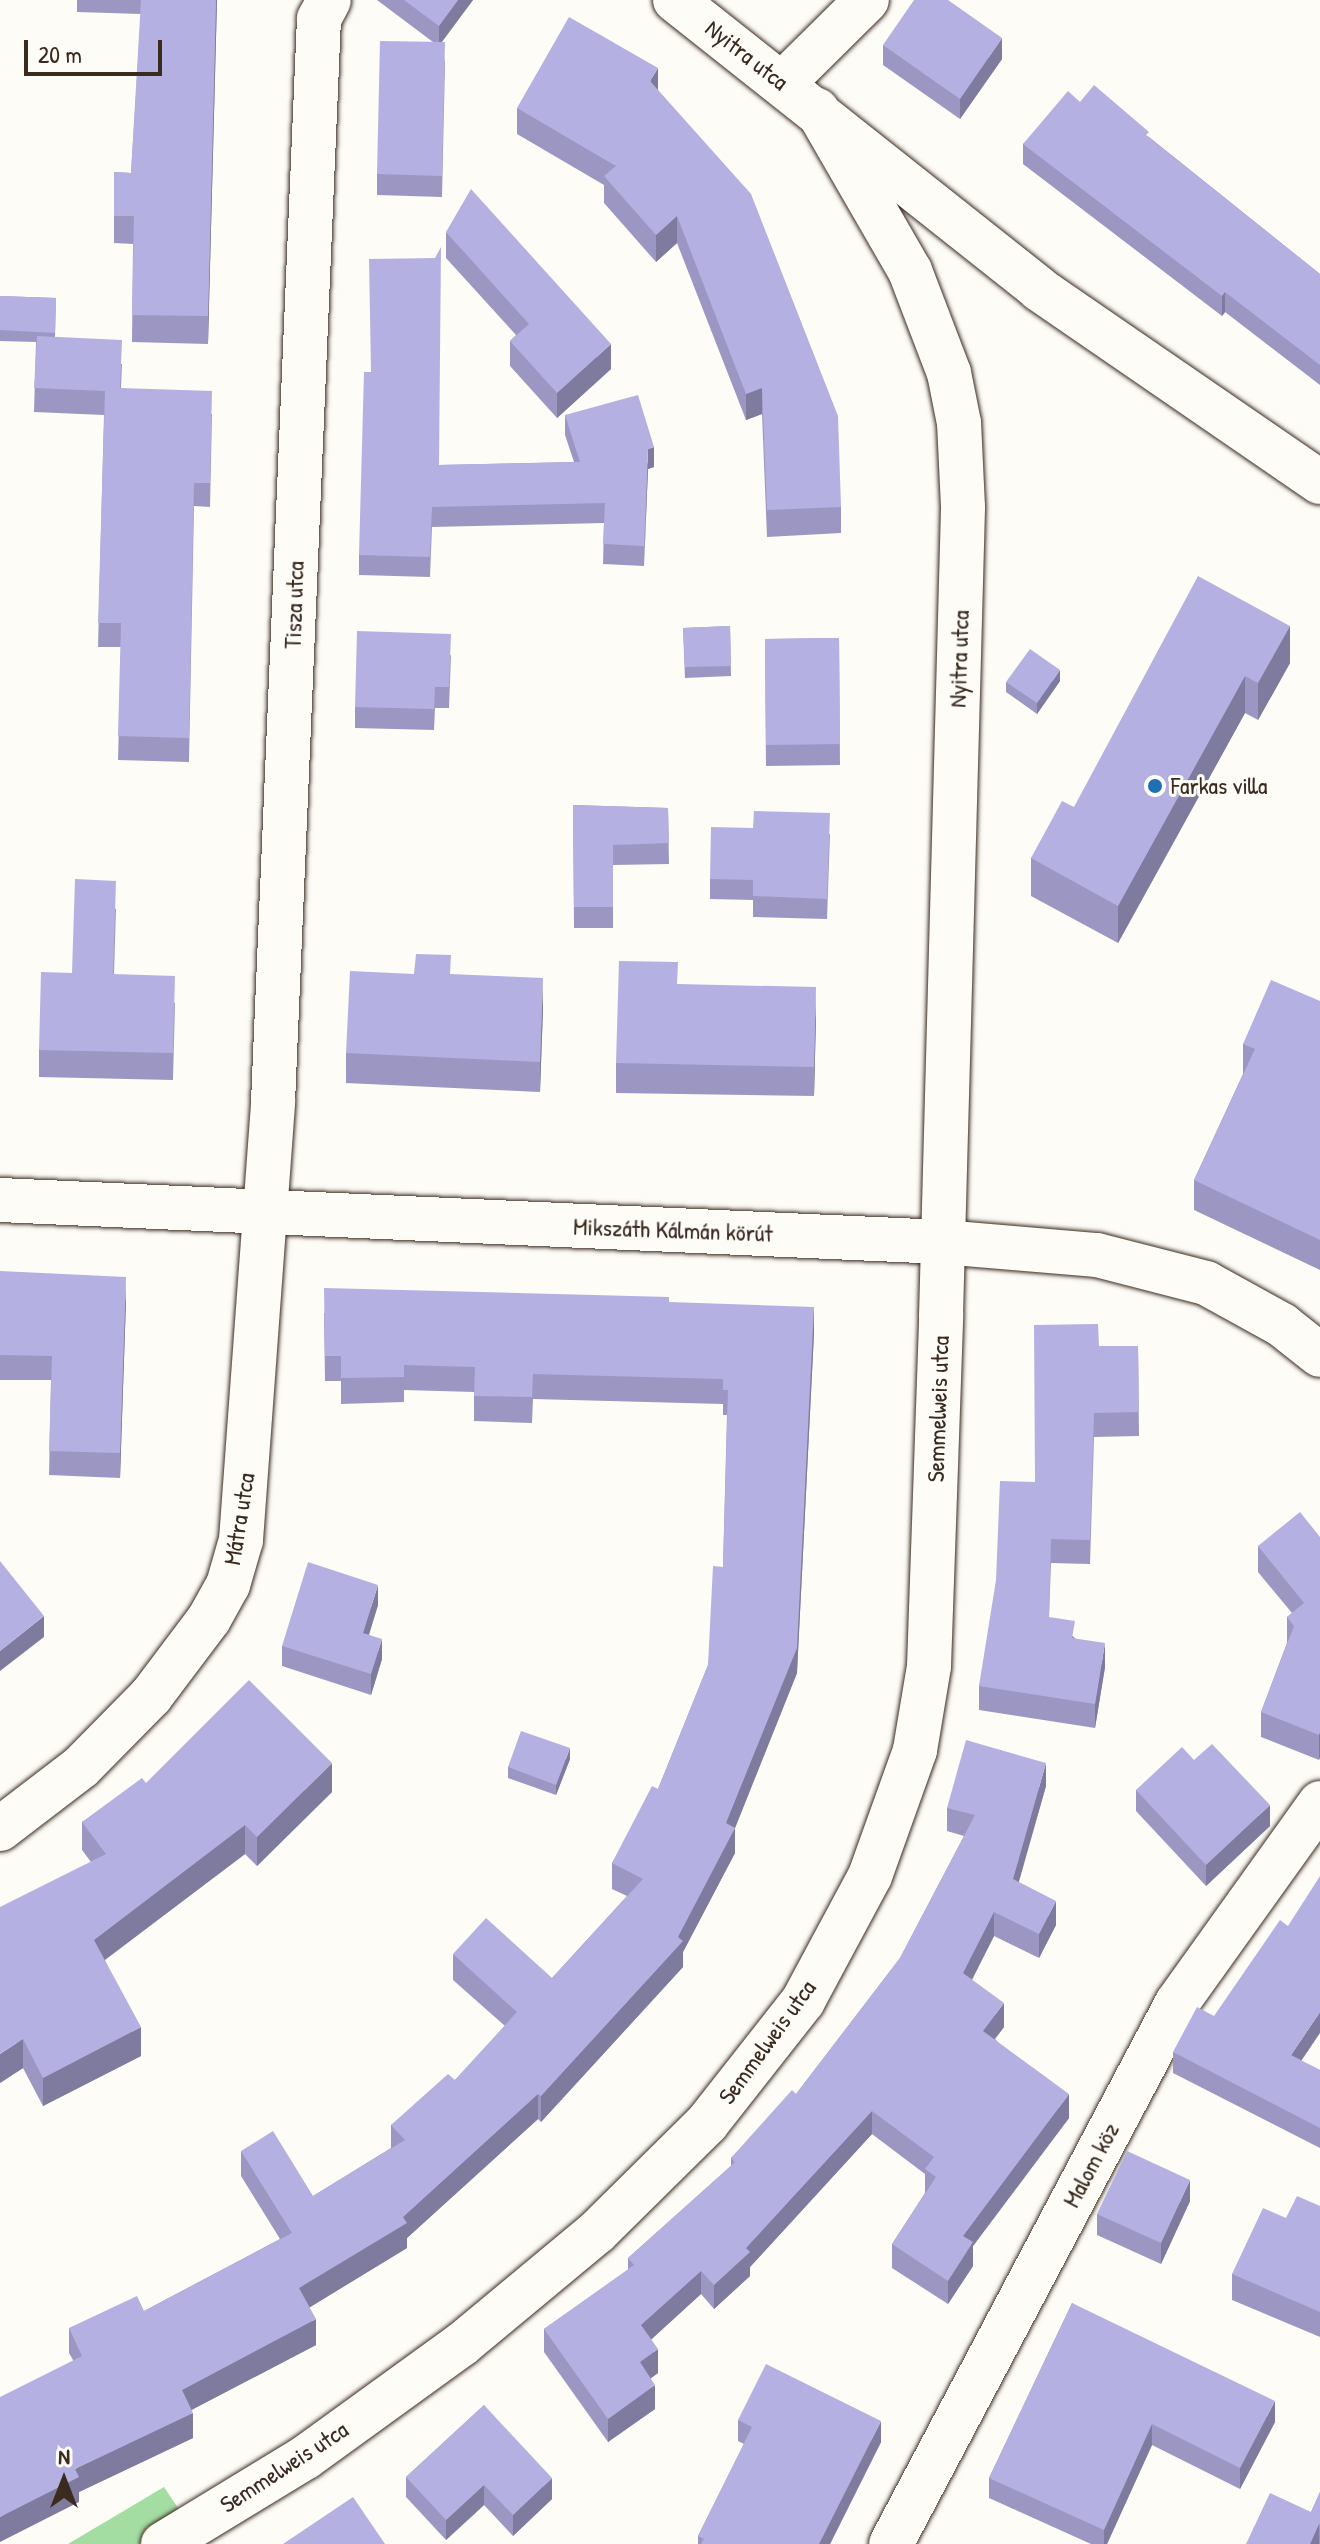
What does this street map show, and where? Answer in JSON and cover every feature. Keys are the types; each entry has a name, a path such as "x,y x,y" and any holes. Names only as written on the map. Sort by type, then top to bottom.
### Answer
{"street":[{"name":"Tisza utca","path":"264,1213 319,19 329,0"},
{"name":"Nyitra utca","path":"675,0 1039,289 1320,482"},
{"path":"783,83 867,0"},
{"name":"Nyitra utca","path":"817,110 916,284 949,373 959,423 963,507 942,1242"},
{"name":"Mikszáth Kálmán körút","path":"0,1200 942,1242 1097,1255 1160,1268 1238,1298 1320,1355"},
{"name":"Mátra utca","path":"0,1829 81,1767 151,1696 209,1619 228,1585 246,1500 264,1213"},
{"name":"Semmelweis utca","path":"163,2544 306,2457 462,2344 597,2232 707,2123 803,2001 870,1876 915,1750 929,1666 942,1242"},
{"name":"Malom köz","path":"891,2544 1177,2003 1320,1803"}],"green space":[{"path":"164,2487 202,2544 68,2544"}],"building":[{"path":"141,0 216,0 208,316 132,315 134,216 114,216 114,172 131,173"},
{"path":"404,0 458,0 439,26"},
{"path":"914,0 948,0 1002,38 960,99 883,45"},
{"path":"569,17 658,68 650,81 751,194 838,416 841,507 767,510 762,388 746,394 677,216 656,235 604,176 616,166 517,108"},
{"path":"380,41 445,42 442,176 377,174"},
{"path":"1094,85 1149,132 1146,135 1320,274 1320,365 1225,292 1222,296 1023,144 1068,91 1080,102"},
{"path":"471,189 611,344 557,393 510,341 529,324 446,232"},
{"path":"441,247 439,465 580,462 565,415 638,395 654,447 648,449 644,546 603,544 605,503 432,507 430,557 359,555 364,372 371,372 369,259 435,258"},
{"path":"0,296 56,298 55,333 0,330"},
{"path":"37,336 122,340 120,388 212,391 210,483 194,483 189,738 118,736 121,623 98,623 105,391 34,388"},
{"name":"Farkas villa","path":"1198,576 1290,626 1258,683 1245,676 1118,906 1031,858 1062,801 1074,807"},
{"path":"730,626 731,666 685,667 683,628"},
{"path":"357,631 451,634 449,687 435,687 434,709 355,707"},
{"path":"839,638 840,744 766,745 765,639"},
{"path":"1030,649 1060,670 1037,703 1006,682"},
{"path":"573,805 668,808 669,843 613,845 613,907 574,907"},
{"path":"754,811 830,813 827,899 753,896 753,880 710,879 711,827 753,828"},
{"path":"75,879 116,881 113,974 175,976 173,1053 39,1050 41,972 72,973"},
{"path":"416,954 451,955 450,974 543,978 540,1062 346,1053 350,971 414,974"},
{"path":"619,961 678,962 677,984 816,987 814,1067 616,1063"},
{"path":"1271,980 1320,1001 1320,1240 1194,1180 1255,1049 1243,1044"},
{"path":"0,1271 126,1277 120,1453 49,1451 52,1356 0,1355"},
{"path":"324,1288 669,1297 669,1302 814,1307 797,1648 726,1823 735,1828 678,1937 683,1941 541,2096 538,2094 403,2217 407,2223 299,2288 316,2319 182,2390 193,2413 75,2469 79,2477 0,2517 0,2397 82,2356 69,2328 137,2296 144,2311 292,2233 241,2151 273,2131 313,2196 405,2140 391,2125 448,2074 455,2080 517,2012 453,1954 486,1918 552,1978 643,1879 612,1863 652,1786 658,1789 708,1665 713,1566 723,1567 728,1390 723,1390 723,1379 533,1374 532,1397 474,1396 475,1367 404,1365 404,1377 341,1378 341,1356 325,1356"},
{"path":"1098,1324 1099,1346 1138,1346 1139,1412 1094,1413 1090,1540 1051,1539 1049,1617 1075,1621 1072,1638 1105,1643 1095,1704 979,1686 996,1580 1000,1481 1035,1482 1034,1325"},
{"path":"1300,1512 1320,1537 1319,1735 1261,1712 1294,1626 1287,1617 1304,1603 1258,1546"},
{"path":"0,1561 44,1616 0,1651"},
{"path":"308,1562 378,1585 363,1633 382,1639 371,1674 282,1646"},
{"path":"249,1680 332,1763 257,1837 245,1825 94,1940 141,2027 43,2078 23,2039 0,2054 0,1907 106,1854 82,1822 142,1778 146,1783"},
{"path":"521,1731 570,1748 556,1785 508,1767"},
{"path":"966,1740 1046,1763 1013,1879 1056,1901 1039,1934 994,1912 963,1973 1004,2003 983,2031 1069,2094 963,2236 973,2242 948,2281 892,2244 936,2177 925,2169 934,2157 872,2111 746,2248 750,2252 714,2285 701,2271 641,2325 658,2349 640,2362 655,2385 608,2419 544,2329 634,2265 628,2258 735,2162 731,2158 792,2090 796,2094 900,1958 975,1815 947,1808"},
{"path":"1212,1744 1270,1805 1206,1865 1136,1790 1182,1747 1194,1760"},
{"path":"1320,1876 1320,2012 1291,2055 1320,2070 1320,2128 1173,2052 1197,2007 1214,2016 1280,1920 1288,1926"},
{"path":"1127,2151 1190,2180 1161,2243 1097,2214"},
{"path":"1297,2196 1320,2206 1320,2312 1232,2274 1263,2208 1286,2218"},
{"path":"1072,2303 1275,2401 1240,2468 1152,2424 1104,2530 989,2478"},
{"path":"766,2364 881,2421 819,2544 701,2544 704,2539 698,2536 752,2427 738,2420"},
{"path":"484,2405 552,2478 513,2515 484,2485 446,2520 406,2477"},
{"path":"1320,2492 1320,2524 1310,2544 1246,2544 1270,2493 1311,2512"},
{"path":"353,2497 385,2544 283,2544"}],"place":[{"name":"Farkas villa","path":"1155,786"}]}
